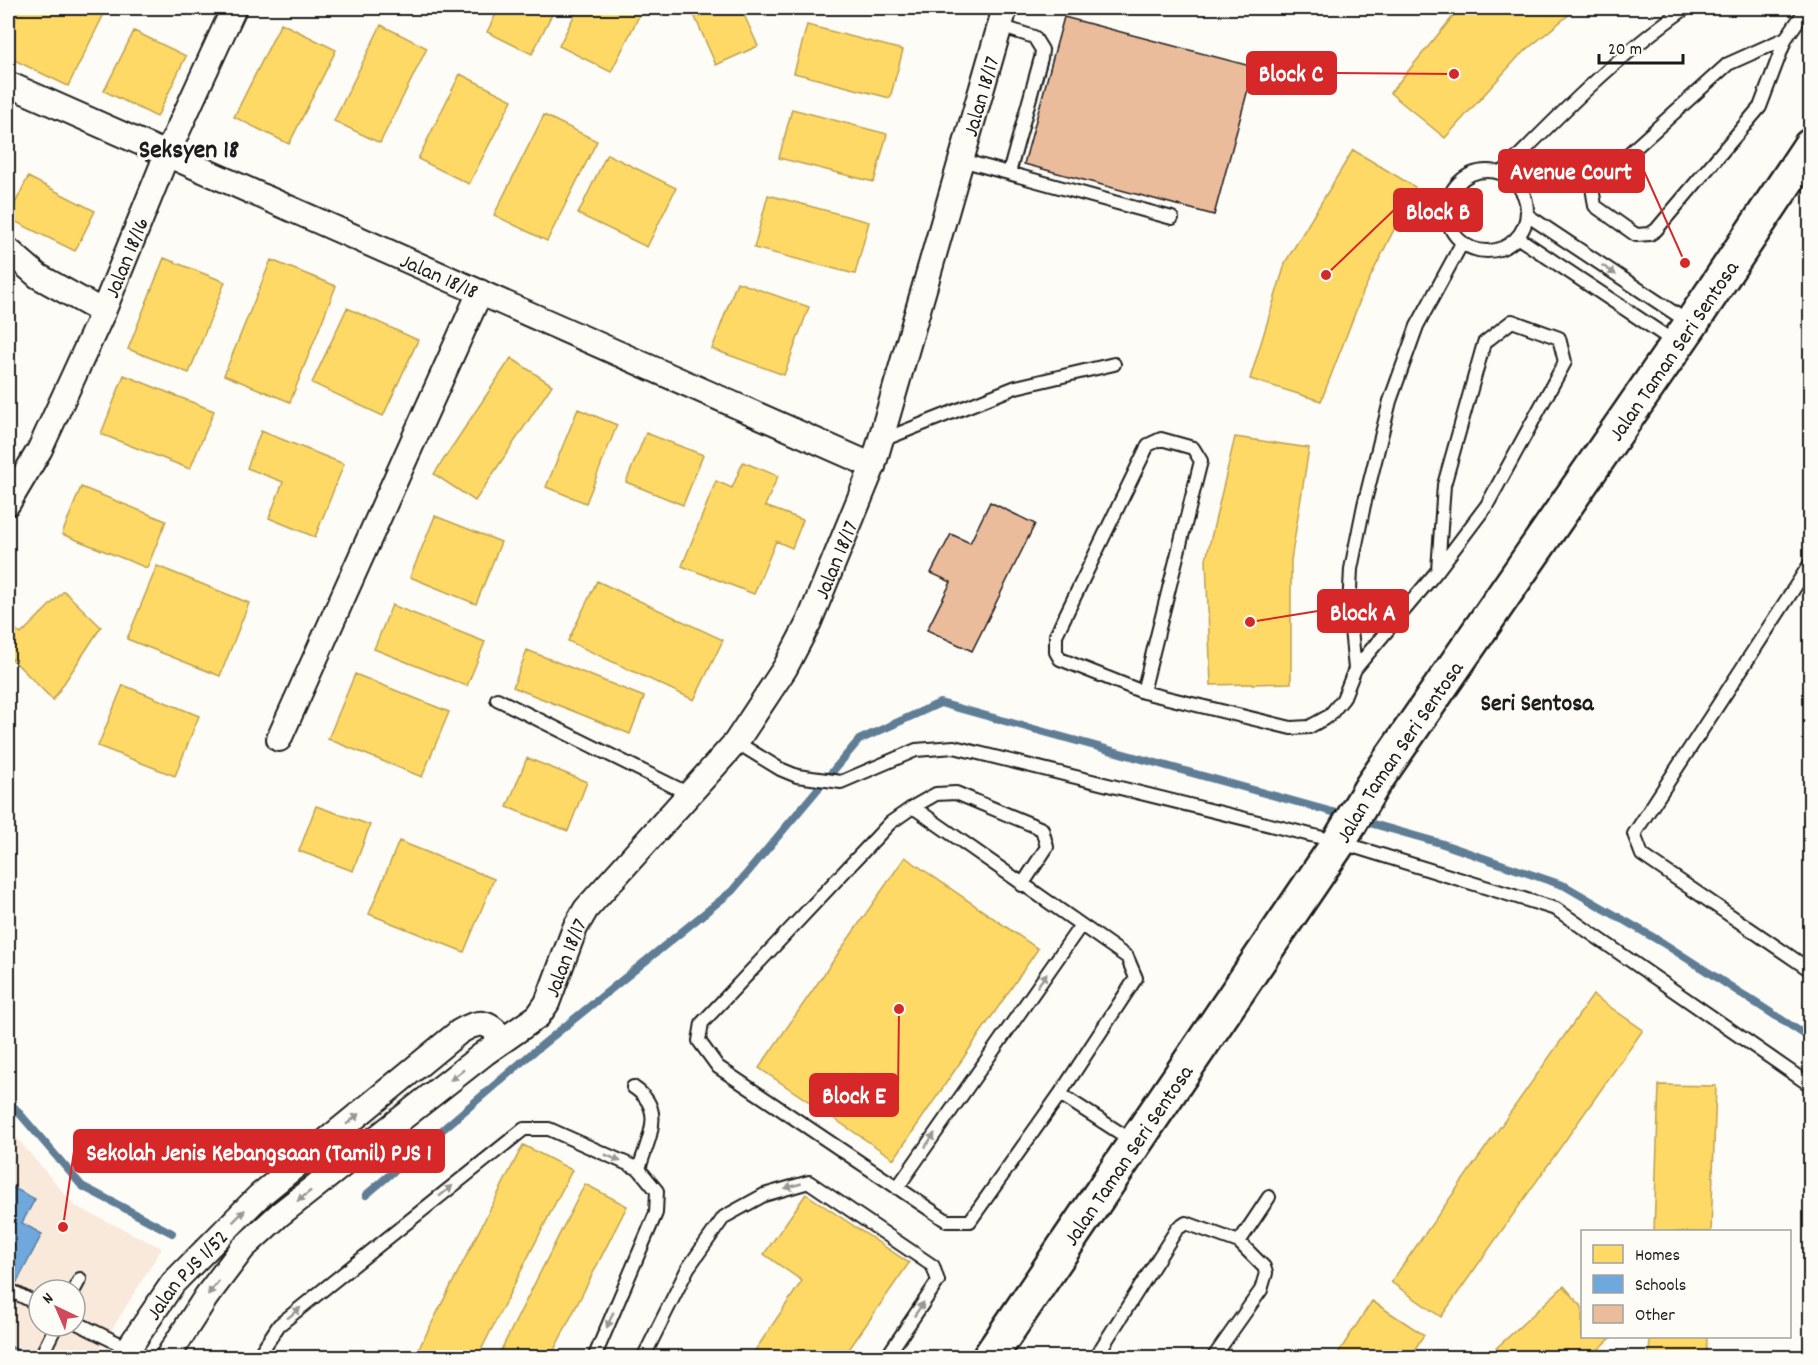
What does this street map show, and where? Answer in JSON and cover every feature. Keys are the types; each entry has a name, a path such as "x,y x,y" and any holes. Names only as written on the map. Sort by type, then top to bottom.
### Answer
{"main road":[{"name":"Jalan Taman Seri Sentosa","path":"989,1358 1339,842 1371,786 1684,334 1810,146"}],"street":[{"name":"Jalan 18/16","path":"8,503 40,449 103,312 167,154 234,8"},
{"name":"Jalan 18/17","path":"280,1214 538,1016 547,1003 575,928 586,909 736,742 794,652 873,466 1002,17"},
{"name":"Jalan 18/18","path":"10,91 167,154 873,466"},
{"path":"8,250 38,276 103,312"},
{"path":"279,739 480,292"},
{"path":"280,1214 259,1196 459,1032 478,1023 511,1035"},
{"name":"Jalan PJS 1/52","path":"125,1353 173,1283 259,1196"},
{"name":"Jalan PJS 1/52","path":"166,1358 206,1297 243,1248 280,1214"}],"lane":[{"path":"1502,173 1573,100 1667,21 1686,8"},
{"path":"1786,38 1728,64 1592,186 1595,206 1636,235 1650,234 1656,230 1760,107 1786,38 1807,8"},
{"path":"1002,17 1034,36 1042,50 1009,173"},
{"path":"961,160 1172,218"},
{"path":"1488,170 1502,173 1515,181 1522,192 1527,206 1527,215 1517,237 1506,246 1481,251 1462,243 1452,232 1447,217 1449,195 1457,184 1470,174 1488,170"},
{"path":"1527,215 1684,334"},
{"path":"1517,237 1684,334"},
{"path":"1355,669 1349,609 1351,569 1390,400 1417,326 1462,243"},
{"path":"1143,692 1201,461 1193,448 1161,439 1148,445 1056,635 1056,652 1060,659 1143,692 1291,728 1309,727 1329,716 1343,699 1355,669 1438,570 1487,505 1564,362 1559,338 1512,321 1484,343 1444,484 1438,570"},
{"path":"880,441 1016,387 1114,364"},
{"path":"1810,564 1634,834 1642,855 1810,970"},
{"path":"496,699 689,794"},
{"path":"736,742 780,769 797,776 842,782 916,750 954,747 1339,842 1557,909 1810,1085"},
{"path":"913,807 1022,885 1127,957 1136,978 1060,1094 970,1221 947,1221 718,1067 699,1041 702,1023 890,823 913,807 936,794 956,793 1042,829 1047,847 1022,885"},
{"path":"897,1188 1081,925"},
{"path":"633,1088 647,1098 654,1115 639,1169"},
{"path":"1060,1094 1135,1143"},
{"path":"257,1358 279,1324 524,1129 549,1129 639,1169 657,1191 656,1213 594,1358"},
{"path":"643,1358 688,1268 724,1217 764,1195 809,1182 933,1266 938,1281 886,1358"},
{"path":"1239,1242 1269,1197"},
{"path":"1095,1358 1177,1229 1186,1223 1239,1242 1264,1267 1266,1273 1261,1290 1213,1358"},
{"path":"8,1289 27,1299"},
{"path":"87,1329 125,1353"},
{"path":"40,1358 50,1338"}],"shaded area":[{"path":"8,1128 75,1206 162,1248 95,1357 8,1357"}],"building: Homes":[{"path":"8,8 107,8 68,86 8,57"},
{"path":"499,8 555,8 532,54 487,32"},
{"path":"578,8 643,8 611,72 559,46"},
{"path":"691,8 741,8 758,46 716,65"},
{"path":"1460,8 1577,8 1519,56 1445,138 1390,93"},
{"path":"281,23 336,50 289,144 234,117"},
{"path":"381,25 427,48 380,143 334,121"},
{"path":"807,25 903,50 890,98 794,73"},
{"path":"134,31 186,56 157,117 104,91"},
{"path":"460,74 512,100 469,184 418,159"},
{"path":"792,109 887,134 874,182 779,158"},
{"path":"544,115 597,141 547,241 494,215"},
{"path":"1353,150 1415,187 1364,290 1321,401 1250,379 1286,261"},
{"path":"607,154 676,188 647,247 578,214"},
{"path":"28,177 95,211 75,251 8,218"},
{"path":"768,195 869,222 855,274 754,248"},
{"path":"164,258 225,282 189,373 128,349"},
{"path":"271,260 336,286 290,402 224,375"},
{"path":"737,282 809,307 784,375 712,349"},
{"path":"347,308 418,340 383,416 312,383"},
{"path":"511,358 552,385 475,501 434,474"},
{"path":"124,375 214,411 190,469 101,434"},
{"path":"578,409 617,425 586,503 546,487"},
{"path":"261,431 344,464 315,537 269,518 283,482 247,468"},
{"path":"646,433 703,455 683,505 626,482"},
{"path":"1235,437 1309,448 1291,560 1291,683 1211,685 1206,559"},
{"path":"743,462 778,476 765,506 803,520 792,548 776,541 754,594 682,566 716,481 732,488"},
{"path":"81,487 166,521 147,568 62,534"},
{"path":"435,516 501,542 476,604 410,577"},
{"path":"157,566 249,603 220,676 127,639"},
{"path":"597,581 723,640 694,700 568,641"},
{"path":"64,591 101,627 53,700 8,655 8,623 21,634"},
{"path":"392,605 485,642 467,686 374,649"},
{"path":"527,650 644,697 630,734 513,687"},
{"path":"355,674 449,712 422,777 328,739"},
{"path":"123,685 199,716 175,776 98,746"},
{"path":"527,758 587,782 568,831 507,807"},
{"path":"316,806 370,825 353,871 299,851"},
{"path":"399,841 494,879 464,952 369,914"},
{"path":"905,857 1038,949 894,1159 759,1068"},
{"path":"1593,995 1643,1030 1441,1317 1391,1282"},
{"path":"1659,1085 1716,1086 1711,1230 1654,1230"},
{"path":"523,1145 572,1170 477,1358 414,1358"},
{"path":"585,1184 627,1206 550,1358 497,1358"},
{"path":"806,1194 909,1263 843,1358 750,1358 802,1281 764,1254"},
{"path":"1564,1286 1581,1306 1581,1338 1611,1338 1589,1358 1499,1358 1493,1351"},
{"path":"1372,1301 1424,1335 1409,1358 1335,1358"},
{"path":"1650,1338 1707,1338 1706,1358 1649,1358"}],"building: Schools":[{"path":"8,1185 35,1199 22,1223 42,1234 17,1282 8,1277"},
{"path":"8,1345 24,1353 22,1358 8,1358"}],"building: Other":[{"path":"1064,17 1254,67 1214,215 1024,164"},
{"path":"990,502 1035,524 972,651 927,630 951,582 931,573 951,534 970,543"}],"waterway":[{"path":"366,1195 531,1054 732,891 859,740 940,703 1347,816"},
{"path":"1359,820 1440,843 1565,886 1663,943 1810,1038"},
{"path":"8,1100 82,1186 172,1233"}],"place":[{"name":"Block C","path":"1454,74"},
{"name":"Avenue Court","path":"1685,263"},
{"name":"Block B","path":"1326,275"},
{"name":"Block A","path":"1250,622"},
{"name":"Block E","path":"899,1009"},
{"name":"Sekolah Jenis Kebangsaan (Tamil) PJS 1","path":"63,1227"}],"district":[{"name":"Seksyen 18","path":"189,148"},
{"name":"Seri Sentosa","path":"1537,702"}]}
